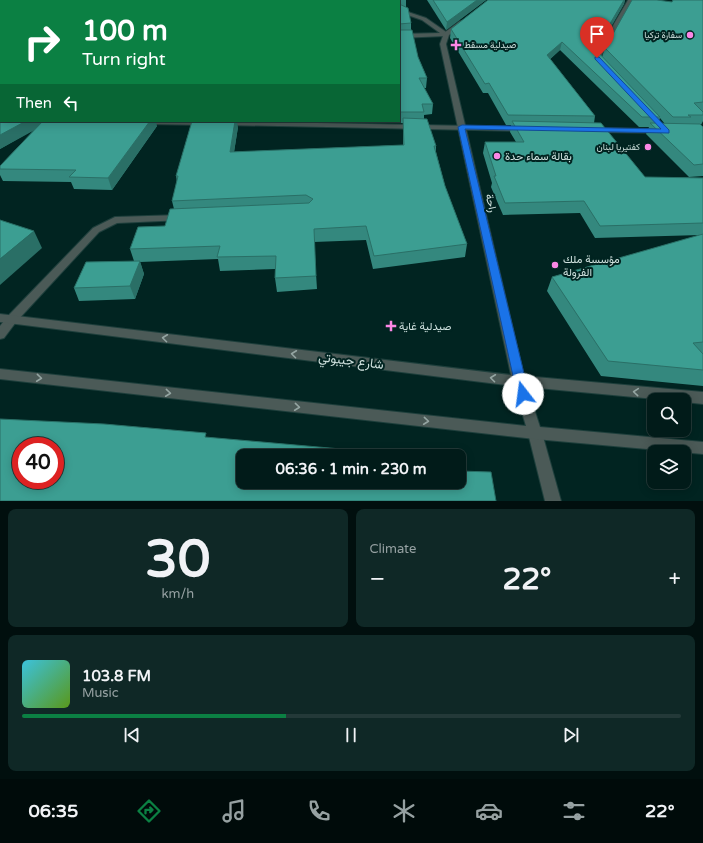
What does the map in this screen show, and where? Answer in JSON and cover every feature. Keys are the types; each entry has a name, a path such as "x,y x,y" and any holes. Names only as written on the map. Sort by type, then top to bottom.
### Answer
{"street":[{"path":"608,69 597,58 630,0"},
{"path":"400,10 424,19 446,34"},
{"path":"400,36 446,34 469,17"},
{"name":"راحة","path":"446,34 443,44 519,381 553,501"},
{"path":"134,122 533,129"},
{"path":"588,130 667,132 661,126"},
{"path":"0,335 6,319 96,230 115,220 188,218"},
{"name":"شارع جيبوتي","path":"6,319 519,381 703,398"},
{"path":"0,374 534,433 703,448"}],"building":[{"path":"433,0 477,0 447,22"},
{"path":"488,0 624,0 595,49 660,117 642,117 562,42 547,55 595,116 508,115 489,83 485,84 451,29"},
{"path":"632,0 657,0 672,2 673,0 703,0 703,102 694,103 703,112 703,115 673,117 605,48"},
{"path":"400,4 408,8 411,23 400,24"},
{"path":"400,30 412,30 418,57 427,78 419,78 433,104 422,104 424,112 400,112"},
{"path":"403,118 427,119 436,146 434,146 445,186 467,244 374,256 366,226 314,229 316,276 275,278 276,256 217,257 220,246 130,249 138,227 165,226 170,209 309,203 313,199 306,195 172,201 178,176 176,176 192,122 235,122 230,152 404,145"},
{"path":"512,121 601,123 645,177 703,178 703,223 600,226 584,201 505,203 494,176 496,176 485,142 524,142"},
{"path":"0,122 24,122 0,135"},
{"path":"42,122 149,122 108,178 69,177 76,170 0,169 0,166"},
{"path":"650,123 700,124 703,127 703,164 694,165"},
{"path":"0,220 34,231 0,259"},
{"path":"703,234 703,342 693,343 703,354 703,370 608,361 552,277"},
{"path":"140,261 130,286 74,288 86,262"},
{"path":"0,419 104,424 206,433 205,437 341,449 236,449 236,489 466,489 466,471 491,472 496,501 0,501"}],"place":[{"name":"سفارة تركيا","path":"690,35"},
{"name":"صيدلية مسقط","path":"456,45"},
{"name":"كفتيريا لبنان","path":"648,147"},
{"name":"بقالة سماء حدة","path":"497,156"},
{"name":"مؤسسة ملك الفرولة","path":"555,265"},
{"name":"صيدلية غاية","path":"391,326"}],"route":[{"path":"523,394 462,127 667,132 597,58"}]}
